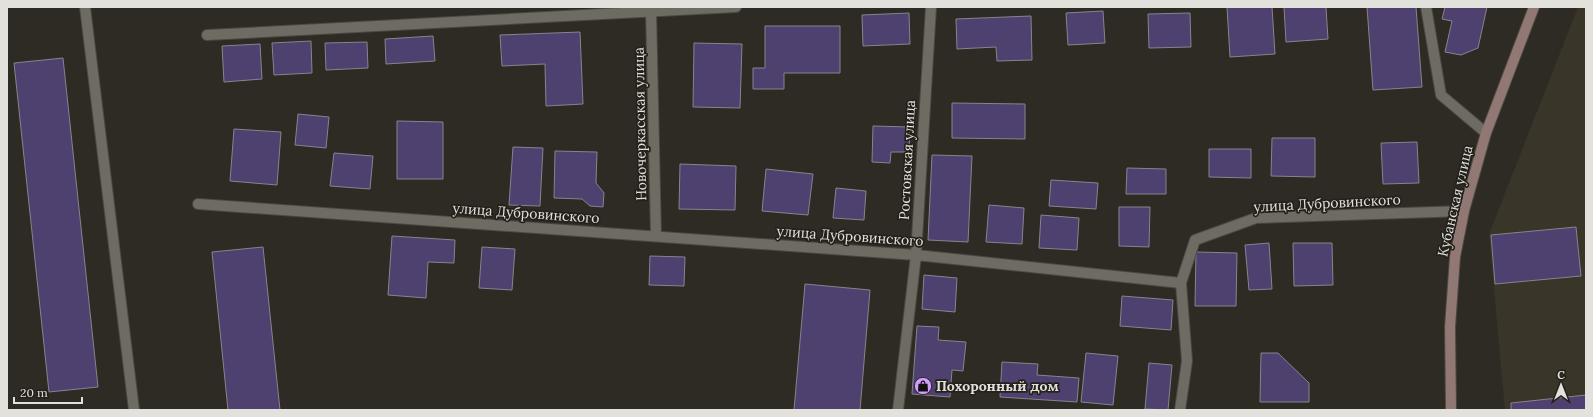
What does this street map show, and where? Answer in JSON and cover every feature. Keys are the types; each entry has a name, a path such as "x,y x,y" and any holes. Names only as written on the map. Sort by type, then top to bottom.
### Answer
{"main road":[{"name":"Кубанская улица","path":"1452,410 1450,327 1455,257 1464,211 1486,133 1534,7"}],"street":[{"path":"85,7 134,410"},
{"path":"206,35 601,11 651,12 736,7"},
{"name":"Ростовская улица","path":"898,410 916,255 930,7"},
{"path":"1426,7 1441,95 1486,133"},
{"name":"Новочеркасская улица","path":"651,12 656,236"},
{"name":"улица Дубровинского","path":"198,204 916,255 1181,283 1195,240 1256,218 1464,211"},
{"path":"1180,410 1187,361 1181,283"}],"shaded area":[{"path":"1578,7 1586,7 1586,410 1505,410 1489,234"}],"building":[{"path":"1227,7 1272,7 1275,54 1230,57"},
{"path":"1284,7 1326,7 1328,39 1286,42"},
{"path":"1367,7 1416,7 1422,87 1373,90"},
{"path":"1445,7 1487,7 1478,48 1461,55 1445,52 1452,21 1442,19"},
{"path":"1103,11 1105,43 1068,45 1066,13"},
{"path":"909,13 910,44 863,46 862,15"},
{"path":"1190,13 1191,47 1149,48 1148,14"},
{"path":"1031,16 1032,60 997,61 996,47 957,49 956,19"},
{"path":"765,26 840,26 840,73 784,73 784,89 753,89 753,68 765,68"},
{"path":"580,32 583,104 546,106 545,64 502,66 500,35"},
{"path":"433,36 435,61 386,64 385,39"},
{"path":"311,41 312,73 274,75 272,43"},
{"path":"367,42 368,68 326,70 325,43"},
{"path":"694,43 742,44 740,108 693,107"},
{"path":"260,44 262,79 224,82 222,46"},
{"path":"63,58 98,387 49,392 14,63"},
{"path":"952,103 1025,104 1025,139 952,138"},
{"path":"298,114 329,117 326,148 295,145"},
{"path":"397,121 443,122 443,179 397,179"},
{"path":"873,126 910,127 909,152 891,152 890,163 872,162"},
{"path":"234,129 281,132 277,185 230,181"},
{"path":"1272,138 1315,138 1315,177 1271,176"},
{"path":"1417,142 1419,183 1383,184 1381,143"},
{"path":"513,147 543,148 540,206 509,205"},
{"path":"1209,149 1251,149 1251,178 1209,177"},
{"path":"555,151 597,152 596,183 604,193 603,207 590,206 582,199 554,198"},
{"path":"334,153 373,156 370,189 330,186"},
{"path":"932,155 972,156 968,242 928,240"},
{"path":"680,164 736,166 735,210 679,209"},
{"path":"1127,168 1166,169 1166,194 1126,194"},
{"path":"766,169 813,174 808,215 762,211"},
{"path":"1051,180 1098,183 1096,209 1049,206"},
{"path":"836,188 866,191 864,220 833,218"},
{"path":"989,205 1024,208 1022,244 986,242"},
{"path":"1119,207 1150,207 1149,247 1119,246"},
{"path":"1041,215 1079,218 1077,250 1039,248"},
{"path":"1576,227 1581,276 1495,284 1491,235"},
{"path":"392,236 455,240 454,263 428,262 426,298 388,295"},
{"path":"1269,243 1272,289 1249,290 1245,245"},
{"path":"1293,243 1332,243 1333,285 1294,286"},
{"path":"263,247 280,410 228,410 212,252"},
{"path":"482,247 515,249 512,290 479,288"},
{"path":"1196,252 1237,253 1236,306 1195,306"},
{"path":"650,256 685,257 684,286 649,285"},
{"path":"924,275 957,278 955,312 922,309"},
{"path":"805,284 870,290 860,410 794,410"},
{"path":"1122,296 1173,300 1171,330 1120,326"},
{"path":"917,326 939,327 938,340 966,342 963,371 952,370 950,397 912,394"},
{"path":"1086,353 1118,356 1113,405 1081,402"},
{"path":"1261,353 1278,353 1309,383 1309,402 1260,402"},
{"path":"1002,362 1038,364 1037,375 1079,378 1077,402 1000,397"},
{"path":"1149,363 1172,365 1168,410 1145,409"},
{"path":"1586,395 1586,410 1511,410 1511,403"}],"place":[{"name":"Похоронный дом","path":"923,386"}]}
